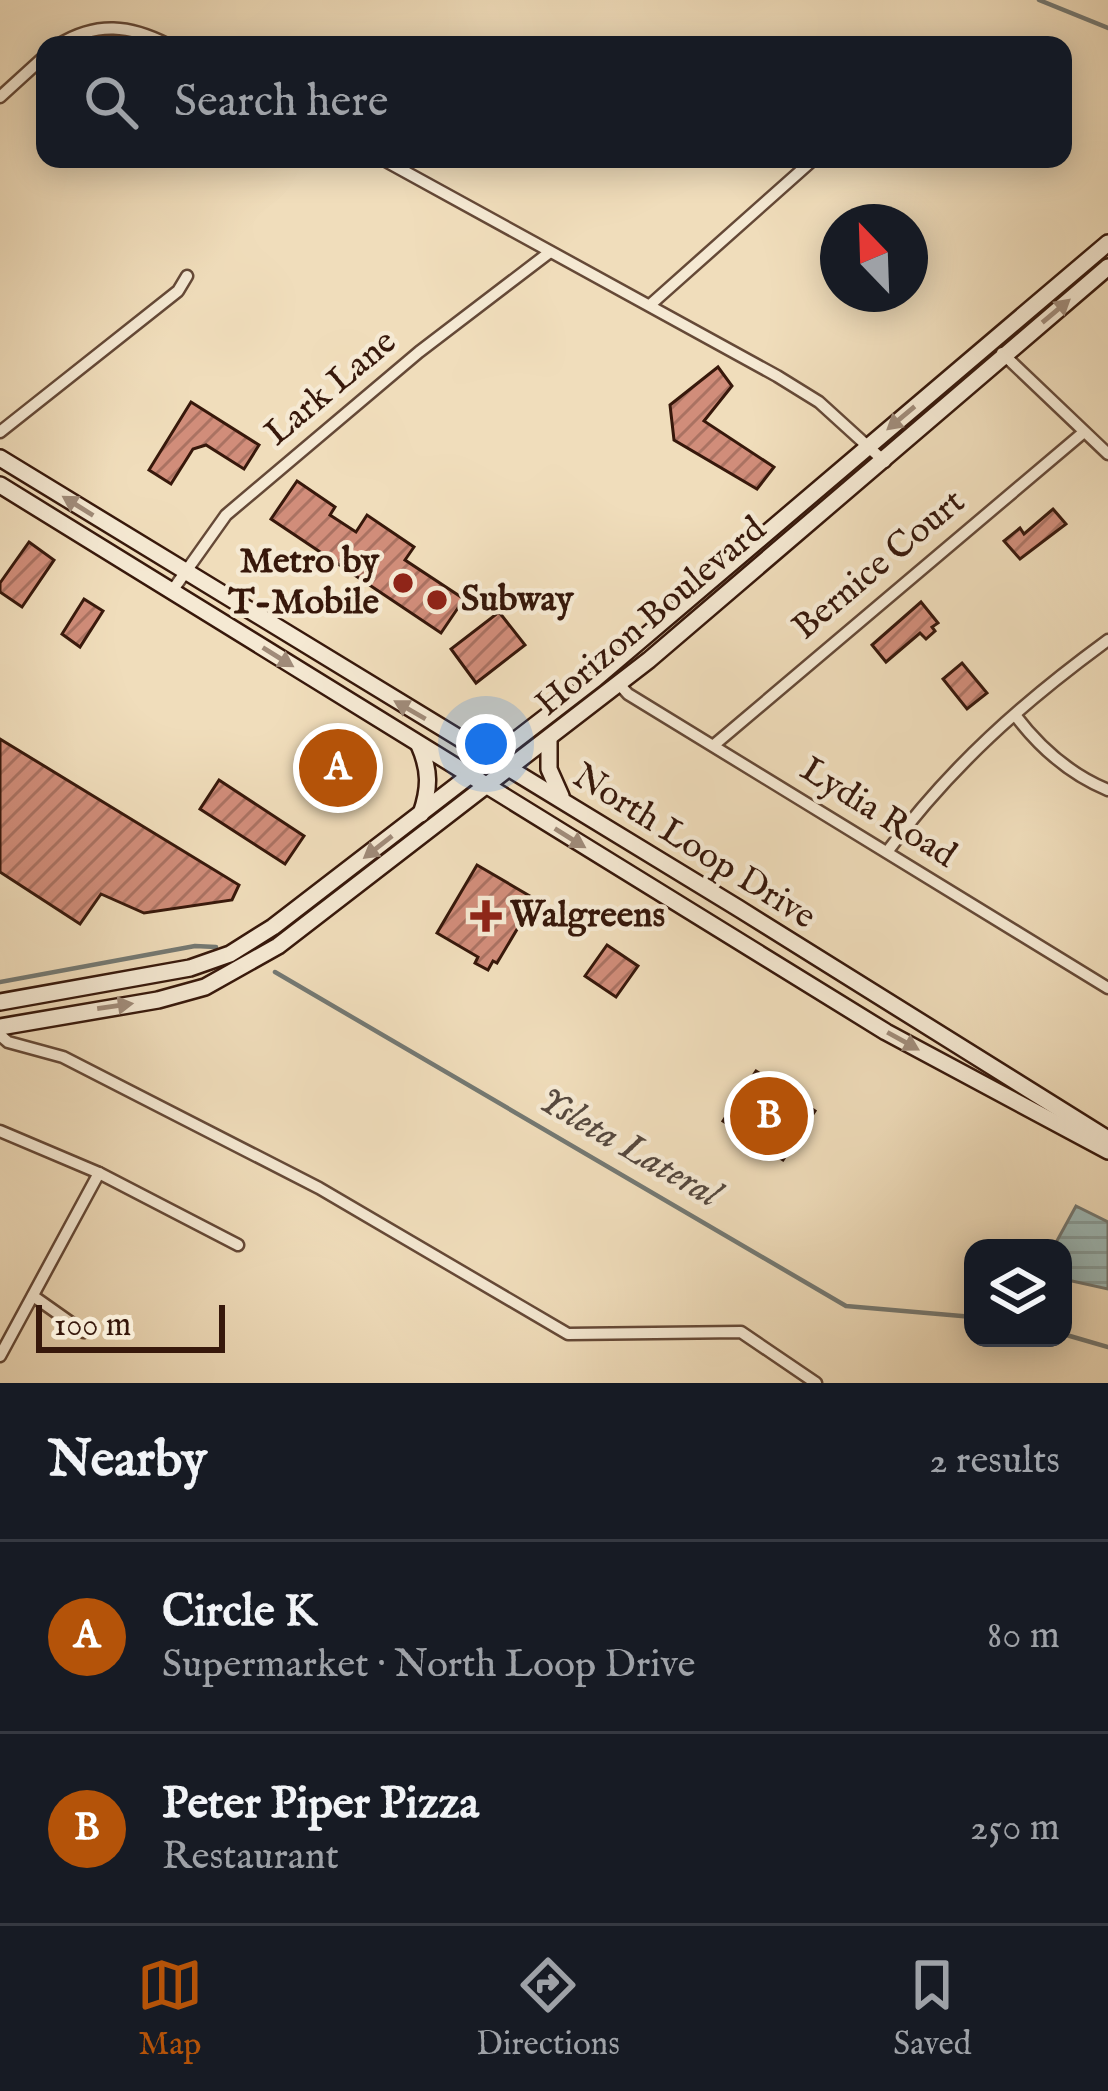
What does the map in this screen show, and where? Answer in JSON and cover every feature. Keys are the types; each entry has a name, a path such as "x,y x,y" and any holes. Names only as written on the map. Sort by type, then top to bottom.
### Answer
{"main road":[{"name":"Horizon Boulevard","path":"0,1002 190,968 230,953 273,927 613,664 1108,243"},
{"name":"Horizon Boulevard","path":"0,1031 206,987 278,946 619,684 885,462 1108,267"},
{"name":"North Loop Drive","path":"0,458 1108,1139"},
{"name":"North Loop Drive","path":"0,485 886,1031 1108,1151"},
{"path":"800,533 820,499 820,488"},
{"path":"549,741 549,769 566,804"},
{"path":"418,742 429,790 421,814"}],"street":[{"path":"72,36 123,27 146,36"},
{"path":"0,97 36,64"},
{"path":"398,168 819,402 885,462"},
{"path":"650,305 804,168"},
{"name":"Lark Lane","path":"172,591 226,514 419,352 550,252"},
{"path":"0,432 178,291 187,276"},
{"path":"991,343 1108,454"},
{"name":"Bernice Court","path":"714,746 1084,432"},
{"path":"887,852 955,768 1108,640"},
{"name":"Lydia Road","path":"619,684 628,694 1108,988"},
{"path":"1015,715 1066,768 1108,790"},
{"path":"0,1031 8,1042 63,1057 319,1188 568,1334 742,1332 816,1383"},
{"path":"0,1130 99,1173 238,1245"},
{"path":"0,1355 99,1173"},
{"path":"33,1296 84,1332"}],"water":[{"path":"1076,1206 1108,1222 1108,1289 1072,1281 1072,1239 1058,1239"}],"building":[{"path":"718,367 732,386 704,421 774,467 757,489 674,440 670,405"},
{"path":"191,402 259,445 244,469 206,445 193,449 171,484 149,470"},
{"path":"297,481 335,507 330,515 356,532 367,515 414,547 405,560 464,599 441,633 271,519"},
{"path":"1053,509 1066,524 1020,559 1004,541 1020,528 1024,534"},
{"path":"29,542 54,560 22,607 0,592 0,583"},
{"path":"84,599 103,611 80,647 62,634"},
{"path":"921,602 938,623 932,627 935,631 926,639 920,633 886,662 872,645"},
{"path":"499,612 525,645 476,683 451,649"},
{"path":"962,663 987,693 967,709 943,679"},
{"path":"0,739 239,885 232,900 144,913 101,894 80,924 0,872"},
{"path":"321,739 372,772 357,795 304,765"},
{"path":"219,780 304,836 285,864 200,809"},
{"name":"Walgreens","path":"477,865 535,899 497,963 493,961 488,970 475,963 478,957 437,933"},
{"path":"607,945 638,966 616,997 585,976"},
{"path":"756,1071 815,1111 783,1160 723,1121"}],"waterway":[{"path":"1039,0 1108,28"},
{"name":"Ysleta Lateral","path":"0,982 195,946 216,947"},
{"name":"Ysleta Lateral","path":"275,972 846,1306 964,1316"},
{"name":"Ysleta Lateral","path":"1072,1337 1108,1347"}],"place":[{"name":"Metro by T-Mobile","path":"403,583"},
{"name":"Subway","path":"437,600"},
{"name":"Circle K","path":"338,768"},
{"name":"Walgreens","path":"486,916"},
{"name":"Peter Piper Pizza","path":"769,1116"}]}
